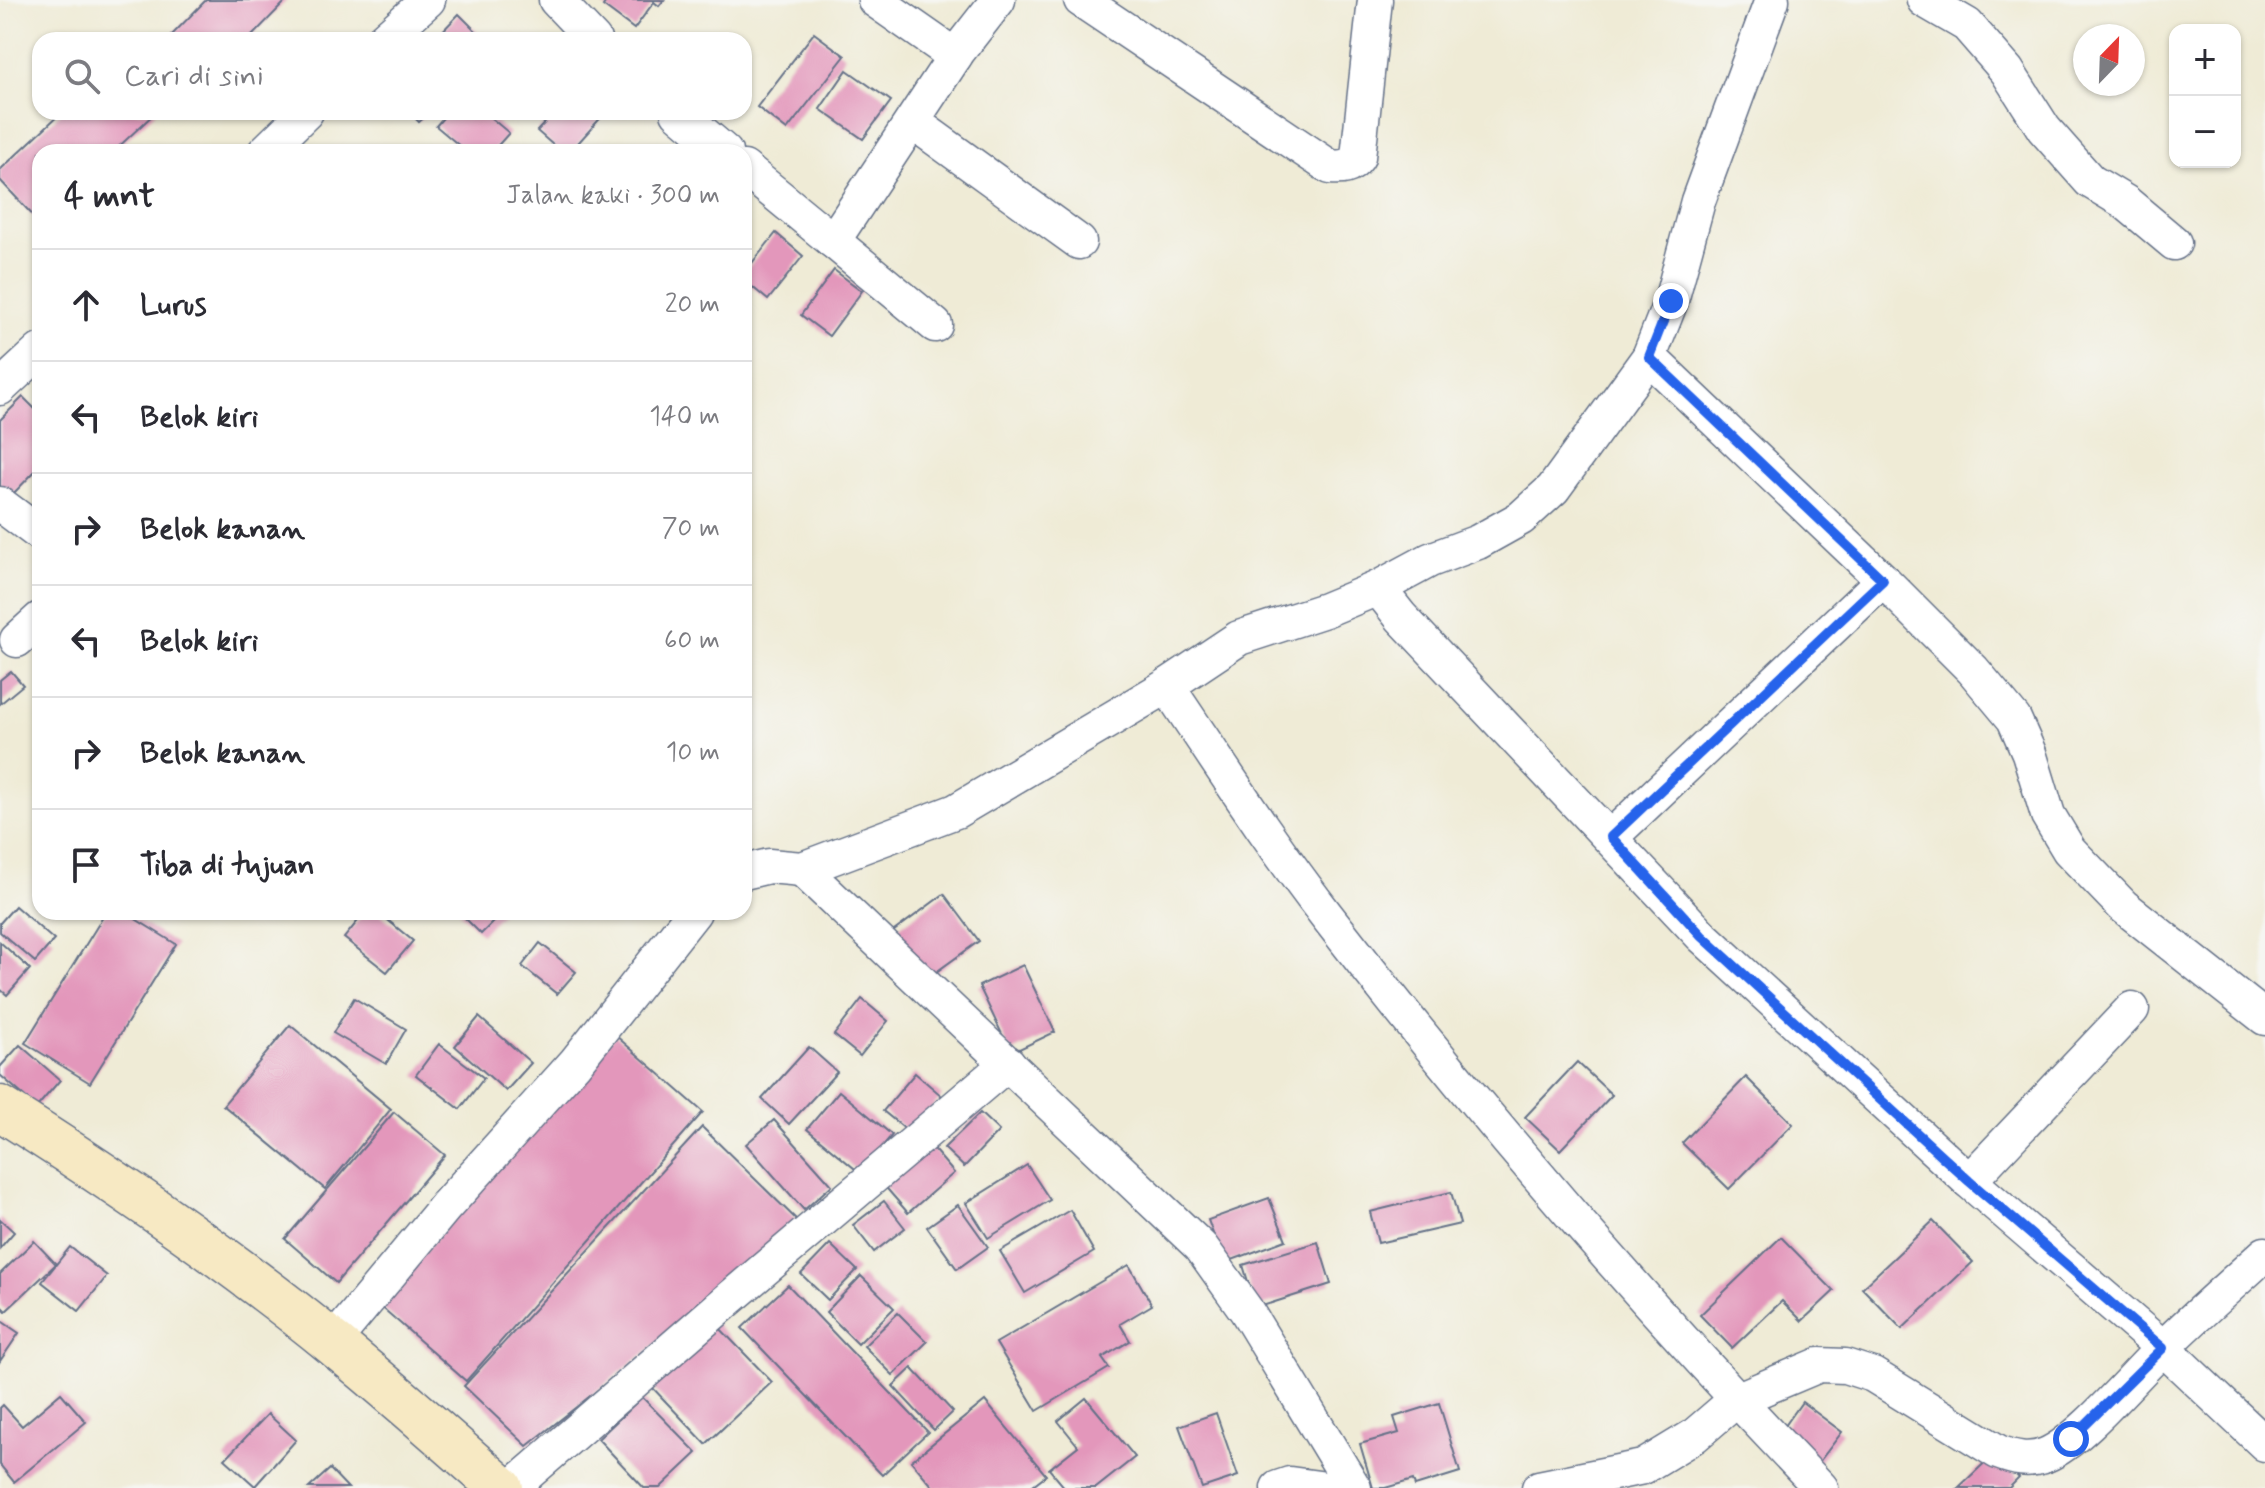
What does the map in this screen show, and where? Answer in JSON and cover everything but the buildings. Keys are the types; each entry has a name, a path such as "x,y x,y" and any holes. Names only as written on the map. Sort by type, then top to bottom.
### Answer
{"main road":[{"path":"0,1108 183,1231 332,1343 501,1488"}],"street":[{"path":"392,32 428,0"},
{"path":"556,0 586,32"},
{"path":"875,0 955,56"},
{"path":"833,241 955,56 998,0"},
{"path":"1081,0 1330,167 1341,168 1352,165 1358,157 1375,0"},
{"path":"752,870 769,866 802,869 956,811 1167,686 1239,638 1325,610 1378,588 1430,560 1478,542 1521,518 1553,489 1649,357 1671,301 1698,201 1772,0"},
{"path":"1924,0 1967,25 2007,71 2044,129 2090,181 2125,202 2174,243"},
{"path":"273,144 298,120"},
{"path":"687,120 716,144"},
{"path":"913,122 1079,242"},
{"path":"752,175 935,325"},
{"path":"1649,357 1973,670 2014,719 2029,753 2048,815 2069,850 2123,906 2265,1018"},
{"path":"0,388 32,358"},
{"path":"0,504 32,528"},
{"path":"1611,837 1883,580"},
{"path":"1378,588 1401,617 1702,936 1969,1181 2163,1348 2265,1444"},
{"path":"1167,686 1325,914 1459,1081 1736,1400 1821,1488"},
{"path":"802,869 1201,1247 1246,1310 1354,1488"},
{"path":"332,1343 446,1206 575,1063 688,920"},
{"path":"1969,1181 2132,1009"},
{"path":"511,1488 1008,1063"},
{"path":"1539,1488 1643,1467 1694,1436 1736,1400 1819,1365 1845,1366 1873,1375 1998,1452 2029,1459 2047,1454 2071,1439 2265,1254"},
{"path":"1278,1488 1290,1484 1319,1488"}],"route":[{"path":"1671,301 1649,357 1883,580 1611,837 1702,936 1969,1181 2163,1348 2071,1439"}]}
